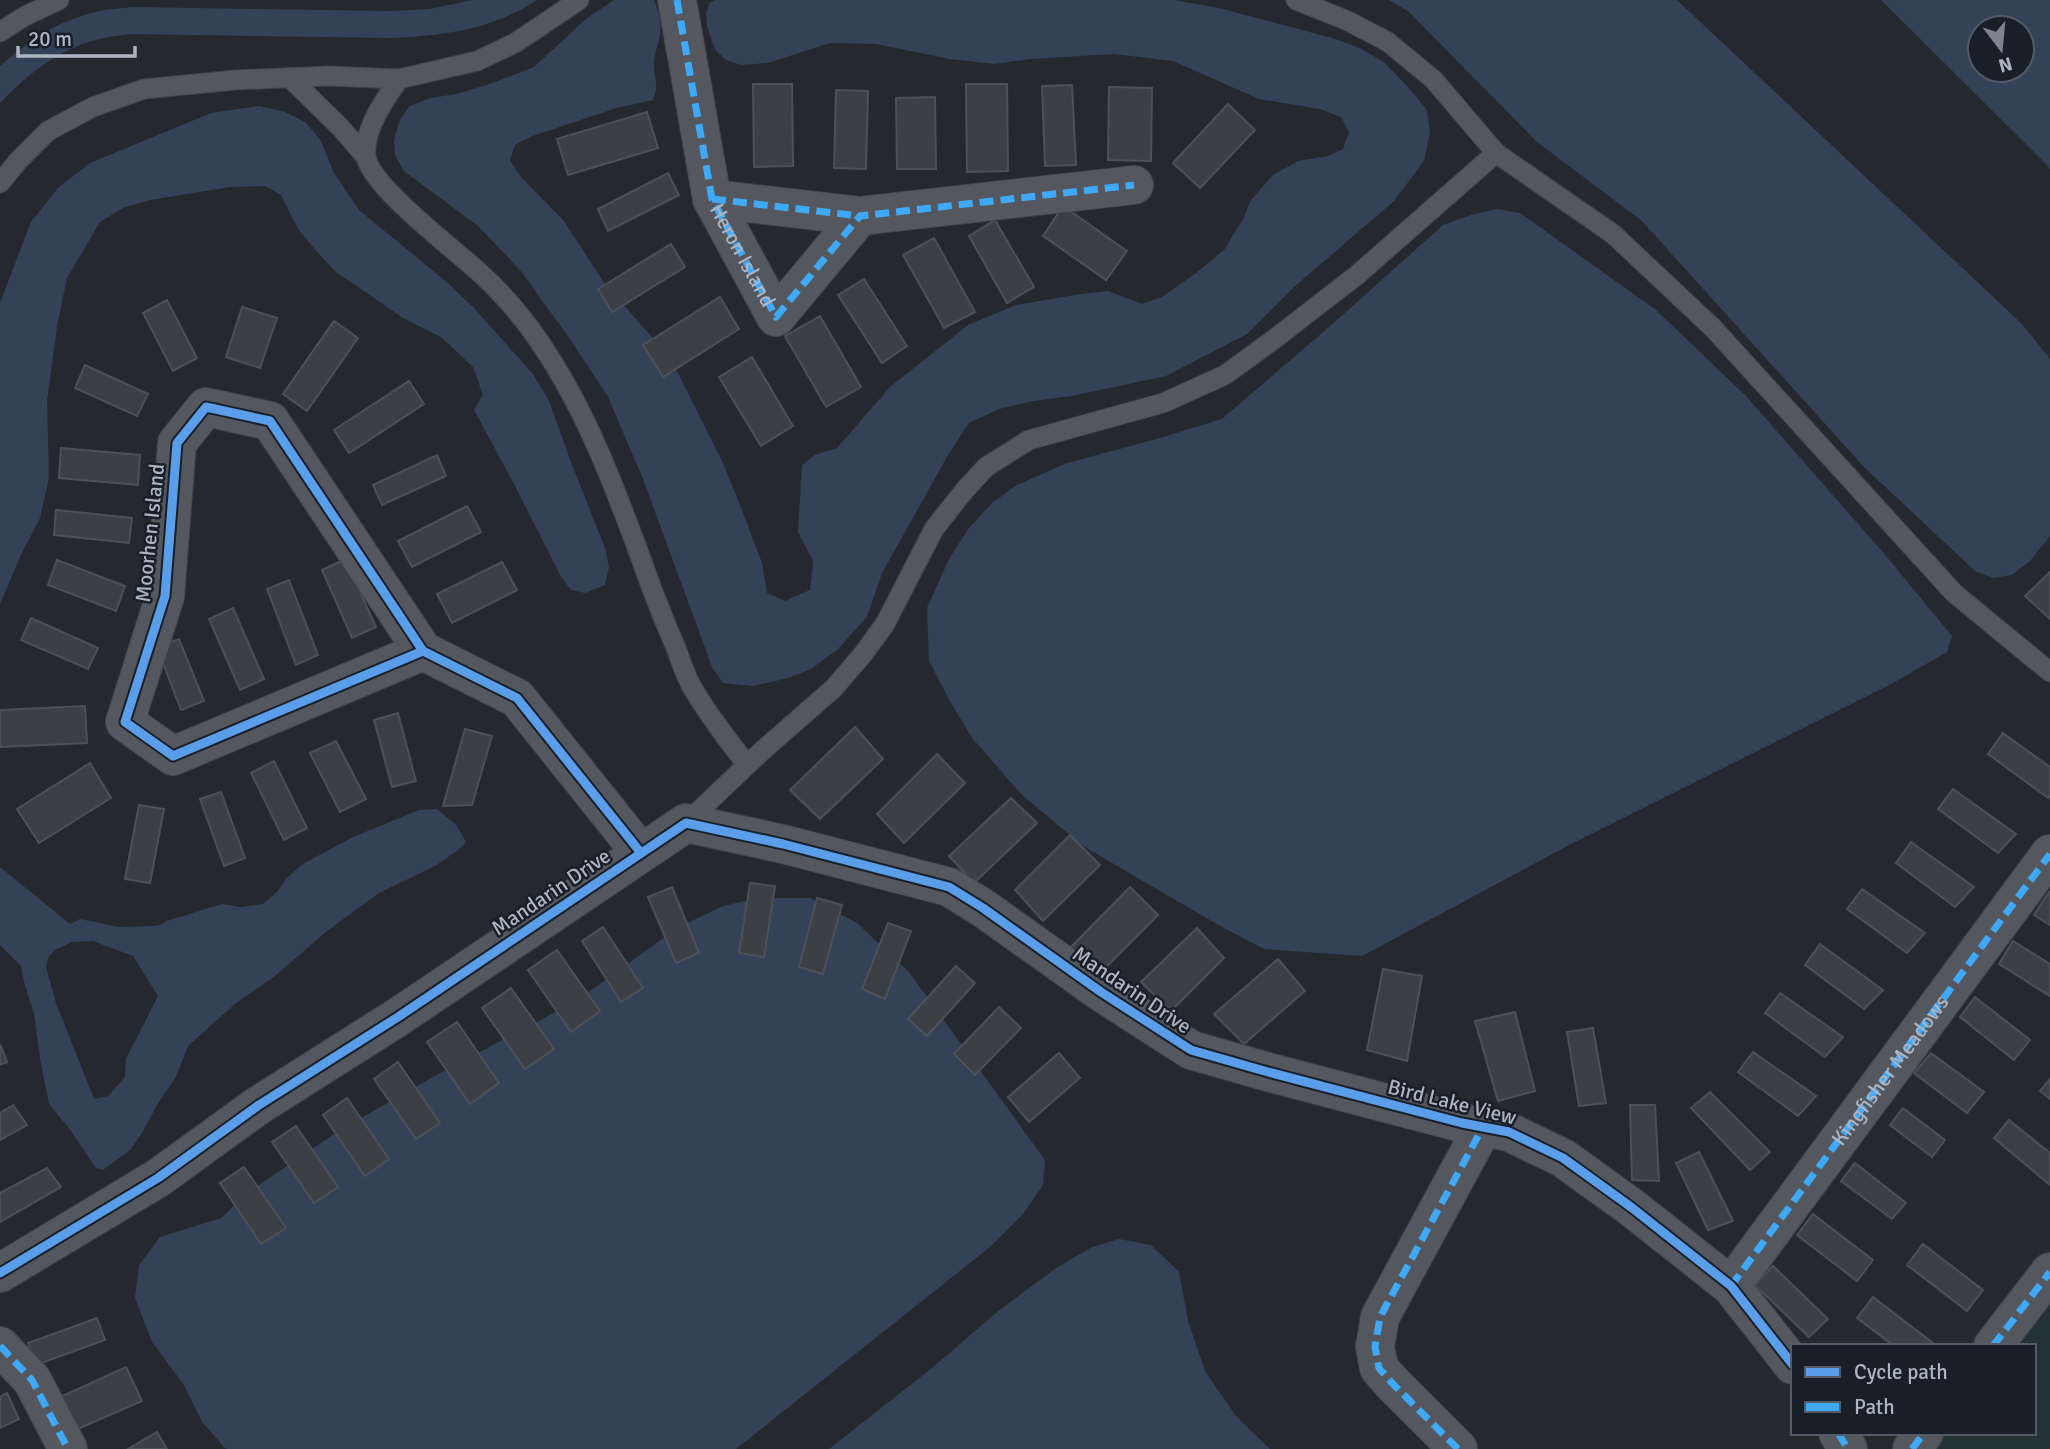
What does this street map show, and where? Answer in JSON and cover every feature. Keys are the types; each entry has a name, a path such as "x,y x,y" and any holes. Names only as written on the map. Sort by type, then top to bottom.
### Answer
{"street":[{"name":"Heron Island","path":"677,0 712,199 776,317 860,216"},
{"path":"712,199 860,216 1134,185"},
{"name":"Moorhen Island","path":"423,651 173,756 125,722 165,596 177,443 206,407 270,421 423,651 517,698 641,853"},
{"name":"Mandarin Drive","path":"3,1263 159,1178 259,1105 398,1017 687,823 783,844 949,887 1101,992 1191,1050"},
{"name":"Kingfisher Meadows","path":"1731,1286 2050,854"},
{"name":"Bird Lake View","path":"1191,1050 1462,1123 1509,1132 1563,1158 1631,1207 1731,1286 1791,1362"},
{"name":"Bird Lake View","path":"1458,1449 1379,1368 1375,1347 1380,1317 1483,1127"},
{"path":"1995,1344 2050,1272"},
{"path":"0,1346 32,1380 68,1449"}],"lane":[{"path":"0,32 24,16 59,0"},
{"path":"0,183 48,131 93,107 144,89 235,80 329,76 399,79 477,61 515,43 579,0"},
{"path":"1296,0 1348,21 1388,42 1434,80 1496,153 1613,234 1713,327 1954,593 2050,671"},
{"path":"290,78 366,157 380,184 480,273 511,304 541,342 579,406 616,491 691,686 747,765"},
{"path":"366,157 369,134 379,107 399,79"},
{"path":"687,823 747,765 834,688 864,653 885,624 934,529 986,467 1029,440 1163,403 1225,374 1357,275 1496,153"}],"shaded area":[{"path":"2050,1293 2050,1449 1931,1449 1942,1435 2036,1435 2036,1344 2012,1344"}],"water":[{"path":"473,0 537,0 485,24 448,33 410,37 133,34 108,37 58,55 22,82 0,103 0,66 31,41 54,27 97,12 131,7 391,11 430,9"},
{"path":"614,0 654,0 660,29 654,58 656,86 653,100 617,108 530,137 515,145 510,160 521,177 564,221 602,280 650,335 678,373 723,463 740,505 762,563 767,593 785,601 810,590 813,561 798,532 802,465 815,455 837,448 890,387 968,325 1016,305 1108,291 1142,304 1162,297 1224,250 1251,200 1273,175 1298,161 1328,156 1343,149 1349,132 1341,117 1320,109 1259,99 1173,61 1114,54 994,64 950,59 876,44 830,43 768,63 741,65 726,60 715,49 707,27 706,12 710,2 1174,0 1219,8 1332,38 1360,48 1384,62 1427,110 1430,132 1424,161 1394,201 1293,288 1247,334 1166,376 999,409 969,423 948,455 882,573 867,617 837,650 811,669 788,678 753,686 723,683 712,667 643,479 608,397 520,270 478,226 404,171 395,155 394,140 400,119 410,106 431,98 493,83 534,67 586,19"},
{"path":"1389,0 1677,0 2022,324 2050,359 2050,536 2030,561 2012,575 1993,578 1975,571 1864,467 1642,221 1537,142 1409,12"},
{"path":"1881,0 2050,0 2050,169 2047,165"},
{"path":"259,106 285,112 305,122 320,139 334,173 359,210 449,284 533,374 549,401 605,548 609,567 605,585 585,593 571,590 560,575 474,410 483,395 473,367 441,337 403,318 336,272 298,229 281,195 265,186 230,187 150,200 123,208 100,222 67,278 57,326 47,401 49,477 40,518 0,604 0,303 31,222 58,188 90,163 211,113"},
{"path":"1497,209 1520,213 1656,310 1746,396 1887,557 1952,636 1947,652 1893,683 1573,843 1362,956 1264,949 1083,846 1021,794 973,739 929,661 927,608 949,559 969,528 992,503 1017,485 1067,463 1222,419 1443,225"},
{"path":"437,809 456,825 466,842 435,866 379,893 327,931 275,976 236,1003 188,1046 176,1077 130,1150 103,1170 96,1168 49,1104 34,1013 21,966 0,945 0,867 70,924 80,919 119,927 161,925 222,904 240,907 263,904 301,865 353,837 419,810","holes":["93,941 133,956 158,996 126,1059 125,1077 108,1096 94,1099 56,1003 46,967 48,958 55,950 72,942"]},
{"path":"759,898 810,898 857,923 909,972 1045,1160 1043,1185 1024,1213 990,1247 736,1449 224,1447 202,1422 184,1385 152,1342 135,1298 139,1265 160,1237 221,1218 247,1193 340,1130 578,1000 677,928 723,906"},
{"path":"1119,1239 1151,1245 1179,1272 1188,1321 1205,1371 1236,1416 1270,1449 829,1449 932,1368 997,1312 1056,1268 1092,1247"}],"building":[{"path":"753,84 792,84 793,166 754,167"},
{"path":"966,84 1007,84 1008,171 967,172"},
{"path":"1072,85 1076,165 1045,166 1042,86"},
{"path":"1109,87 1152,88 1151,161 1108,160"},
{"path":"836,90 868,91 866,169 834,168"},
{"path":"935,97 936,169 897,169 896,98"},
{"path":"1228,104 1255,130 1200,188 1173,163"},
{"path":"647,112 658,148 568,175 557,139"},
{"path":"668,173 679,195 608,231 598,209"},
{"path":"1063,206 1127,251 1106,280 1043,236"},
{"path":"995,220 1034,287 1007,303 969,236"},
{"path":"934,238 975,312 944,328 903,255"},
{"path":"671,244 685,267 612,312 598,289"},
{"path":"864,279 907,346 882,363 838,295"},
{"path":"720,297 739,329 663,377 643,345"},
{"path":"167,300 197,358 173,371 143,313"},
{"path":"242,307 277,318 260,368 226,357"},
{"path":"820,316 861,387 826,407 785,336"},
{"path":"334,321 358,338 307,411 283,394"},
{"path":"752,357 793,426 761,446 719,377"},
{"path":"85,365 148,394 137,416 75,388"},
{"path":"409,381 424,404 349,453 334,430"},
{"path":"61,448 140,455 138,485 59,478"},
{"path":"437,455 446,476 382,505 373,485"},
{"path":"467,506 481,532 412,567 398,541"},
{"path":"56,510 132,518 129,543 54,535"},
{"path":"345,559 376,627 352,638 322,570"},
{"path":"57,560 125,586 116,611 48,585"},
{"path":"502,562 517,590 452,623 437,594"},
{"path":"2050,572 2050,619 2025,596"},
{"path":"289,580 318,655 296,665 267,589"},
{"path":"233,608 264,679 240,690 209,619"},
{"path":"31,618 98,648 88,669 21,640"},
{"path":"179,639 204,701 181,710 157,647"},
{"path":"85,706 87,743 0,747 0,710"},
{"path":"398,713 416,781 392,787 374,720"},
{"path":"855,727 883,759 820,819 790,790"},
{"path":"465,729 492,736 472,805 443,806"},
{"path":"2003,733 2050,767 2048,798 1988,754"},
{"path":"336,741 366,799 340,812 310,753"},
{"path":"937,754 965,783 904,843 877,814"},
{"path":"274,761 307,828 284,840 251,773"},
{"path":"90,763 111,798 39,843 17,809"},
{"path":"1953,789 2016,834 1998,853 1938,809"},
{"path":"221,792 245,858 224,866 200,799"},
{"path":"1011,798 1037,823 974,883 949,856"},
{"path":"139,805 164,809 150,883 125,879"},
{"path":"1070,835 1100,865 1043,921 1015,890"},
{"path":"1911,842 1974,887 1955,907 1896,863"},
{"path":"750,883 775,886 764,957 739,953"},
{"path":"672,887 699,953 676,963 648,897"},
{"path":"1130,887 1158,915 1097,976 1071,947"},
{"path":"1862,889 1925,933 1907,953 1847,909"},
{"path":"2050,893 2050,925 2034,915"},
{"path":"817,898 842,905 823,974 799,967"},
{"path":"888,923 911,931 885,999 862,989"},
{"path":"603,927 643,988 621,1002 582,941"},
{"path":"1197,928 1224,958 1171,1011 1141,982"},
{"path":"2013,941 2050,964 2050,996 1999,964"},
{"path":"1820,944 1883,990 1864,1009 1805,965"},
{"path":"557,950 600,1011 571,1032 528,970"},
{"path":"1278,959 1305,991 1244,1044 1214,1014"},
{"path":"956,966 975,983 927,1036 908,1019"},
{"path":"1383,969 1422,976 1407,1061 1367,1050"},
{"path":"511,988 554,1049 525,1069 482,1008"},
{"path":"1780,993 1843,1037 1825,1057 1765,1013"},
{"path":"1975,997 2030,1040 2014,1060 1960,1017"},
{"path":"999,1007 1021,1028 975,1075 954,1054"},
{"path":"1515,1012 1535,1091 1498,1101 1475,1021"},
{"path":"457,1022 499,1083 470,1104 427,1042"},
{"path":"1593,1028 1606,1103 1579,1106 1567,1032"},
{"path":"0,1044 7,1062 0,1065"},
{"path":"1753,1052 1816,1096 1798,1116 1738,1072"},
{"path":"1059,1053 1080,1078 1029,1122 1008,1097"},
{"path":"1931,1053 1984,1092 1967,1113 1914,1073"},
{"path":"398,1062 440,1123 416,1139 374,1079"},
{"path":"2050,1079 2050,1099 2040,1091"},
{"path":"1710,1092 1770,1152 1750,1170 1691,1108"},
{"path":"347,1098 389,1159 365,1176 323,1115"},
{"path":"13,1105 27,1125 0,1140 0,1113"},
{"path":"1630,1105 1655,1105 1659,1181 1632,1180"},
{"path":"1903,1108 1945,1140 1932,1157 1890,1125"},
{"path":"2009,1120 2050,1153 2050,1185 1994,1138"},
{"path":"296,1126 338,1187 314,1203 272,1142"},
{"path":"1699,1152 1733,1221 1708,1230 1676,1163"},
{"path":"1855,1163 1906,1203 1892,1219 1841,1181"},
{"path":"244,1167 286,1228 261,1244 220,1183"},
{"path":"47,1168 61,1187 0,1222 0,1193"},
{"path":"1813,1214 1873,1260 1857,1281 1797,1235"},
{"path":"1923,1244 1983,1290 1967,1311 1907,1265"},
{"path":"1773,1266 1828,1319 1809,1337 1755,1285"},
{"path":"1873,1297 1933,1343 1891,1344 1857,1318"},
{"path":"97,1318 105,1340 36,1365 28,1343"},
{"path":"126,1367 142,1401 71,1432 56,1399"},
{"path":"7,1393 19,1419 0,1428 0,1397"},
{"path":"157,1432 167,1449 128,1449"}],"marked path":[{"path":"677,0 712,199 776,317 860,216 1134,185"},
{"path":"712,199 860,216"},
{"path":"1731,1286 2050,854"},
{"path":"1458,1449 1379,1368 1375,1347 1380,1317 1483,1127"},
{"path":"1995,1344 2050,1272"},
{"path":"0,1346 32,1380 68,1449"},
{"path":"1839,1435 1848,1449"},
{"path":"1912,1449 1922,1435"}],"cycle path":[{"path":"423,651 270,421 206,407 177,443 165,596 125,722 173,756 423,651 517,698 641,853"},
{"path":"0,1273 158,1178 259,1105 398,1017 686,823 783,844 949,887 1101,992 1191,1050 1462,1123 1509,1132 1563,1158 1631,1207 1731,1286 1791,1362"}]}
